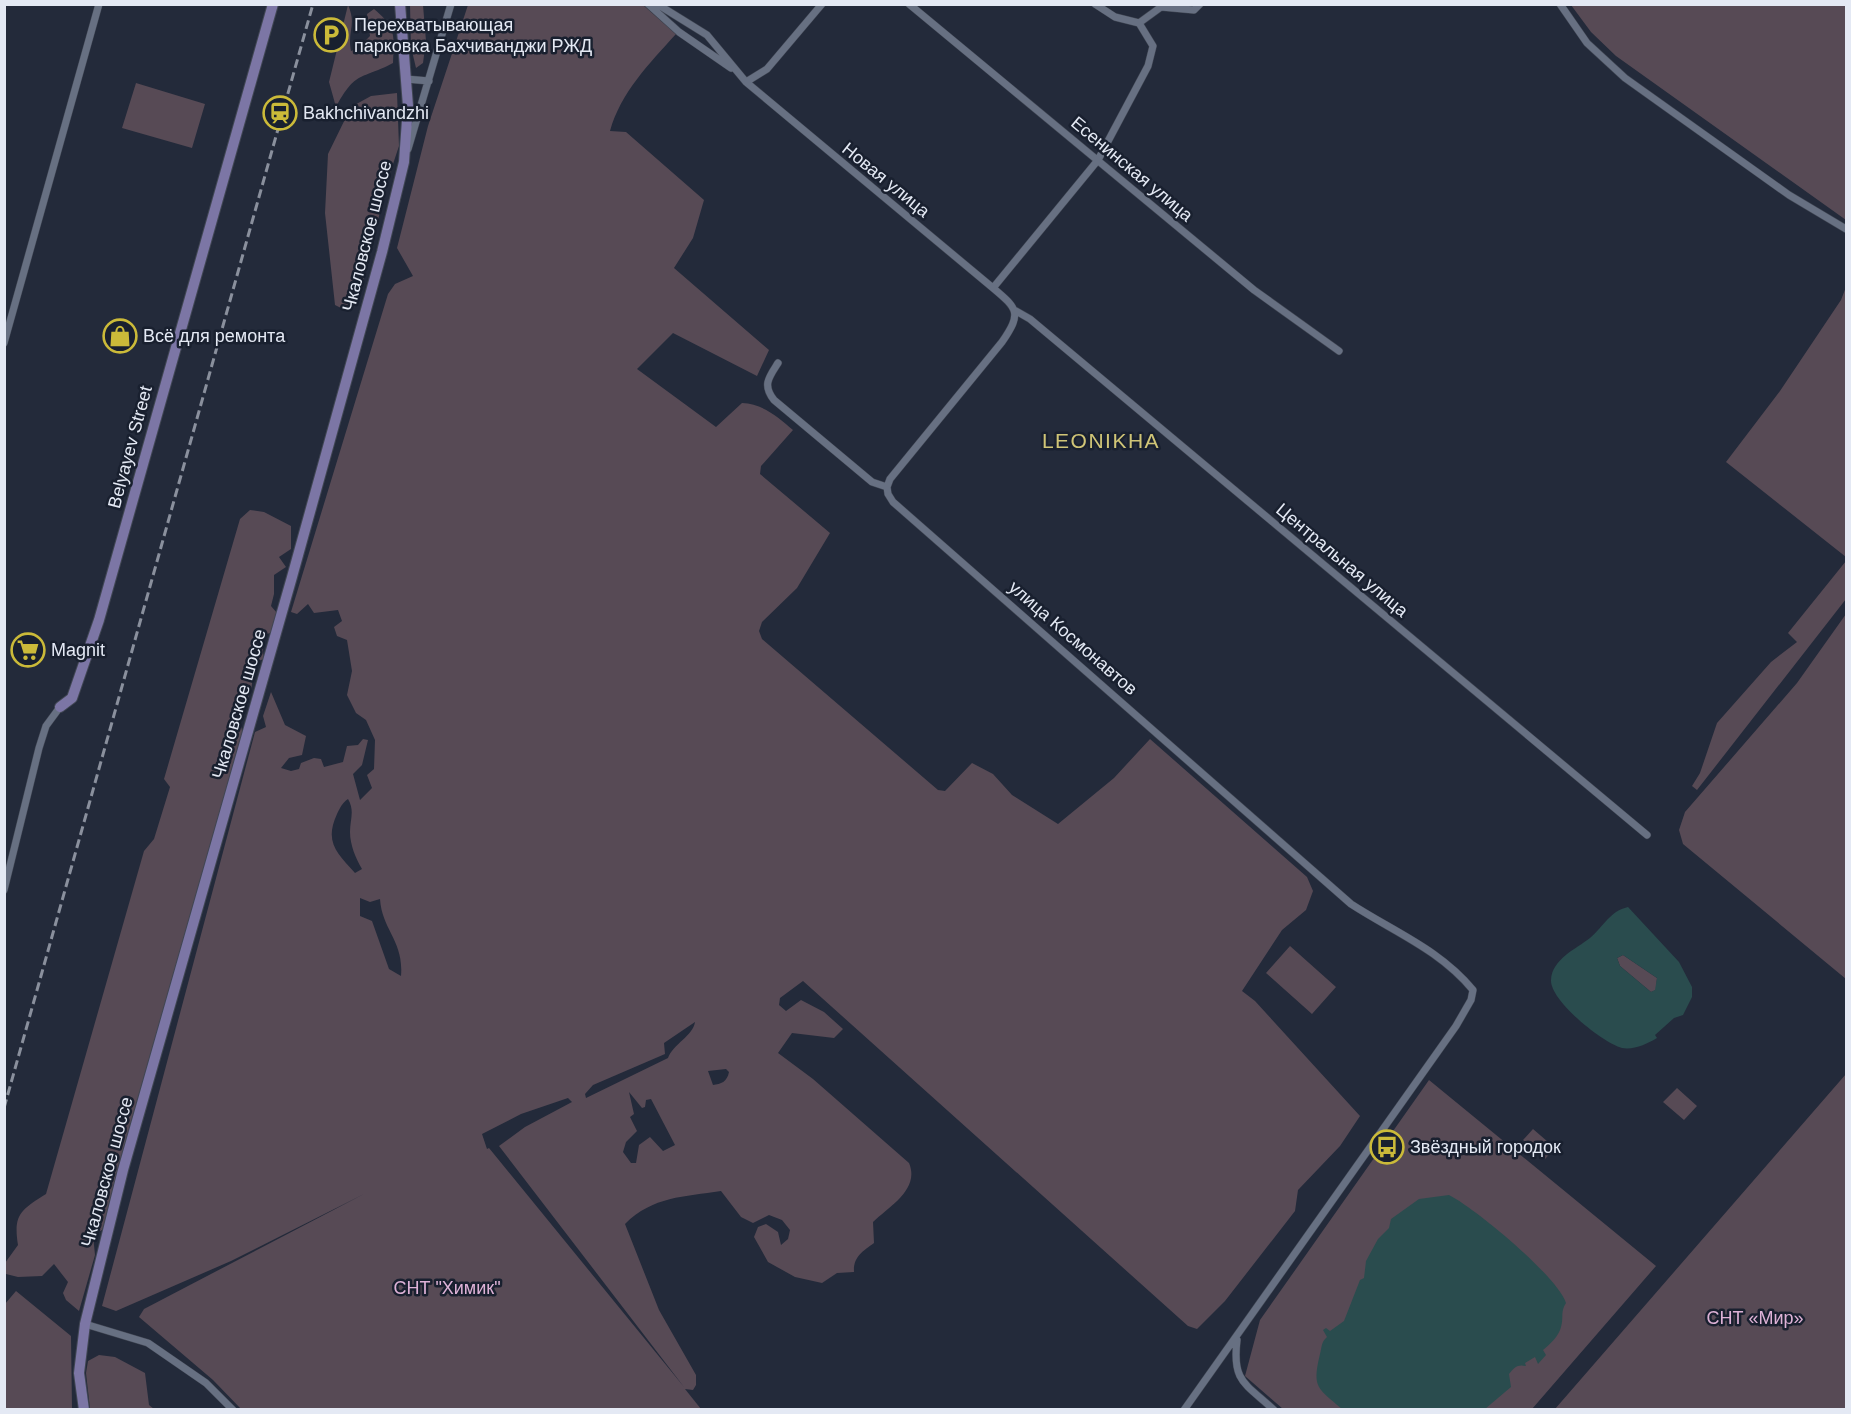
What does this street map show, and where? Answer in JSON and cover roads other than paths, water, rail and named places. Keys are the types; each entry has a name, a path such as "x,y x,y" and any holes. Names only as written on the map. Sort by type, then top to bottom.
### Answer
{"street":[{"path":"4,344 99,4"},
{"name":"Belyayev Street","path":"4,890 45,726 72,698 99,620 273,4"},
{"name":"Чкаловское шоссе","path":"84,1410 80,1374 85,1324 123,1170 289,588 382,252 404,162 407,129 406,79 400,4"},
{"path":"404,162 451,4"},
{"path":"648,4 679,32 738,73"},
{"path":"657,4 707,35 738,73"},
{"path":"746,82 767,69 822,4"},
{"name":"Есенинская улица","path":"909,4 1254,290 1339,351"},
{"path":"993,288 1098,160 1148,66 1153,46 1139,23 1115,17 1095,4"},
{"path":"1139,23 1161,7 1194,10 1200,4"},
{"path":"1560,4 1587,43 1625,78 1789,195 1846,230"},
{"name":"Новая улица","path":"738,73 1012,304 1016,311"},
{"path":"406,79 429,81"},
{"path":"886,487 890,479 1014,326 1016,311"},
{"name":"Центральная улица","path":"1016,311 1030,319 1647,835"},
{"name":"улица Космонавтов","path":"778,363 766,383 767,392 774,400 872,482 886,487 893,502 1351,904 1387,927 1432,950 1458,972 1473,990 1471,1000 1456,1026 1237,1337"},
{"path":"85,1324 148,1343 206,1383 233,1410"},
{"path":"1184,1410 1237,1337"},
{"path":"1237,1337 1235,1369 1243,1381 1274,1410"}],"railway":[{"path":"4,1108 313,4"}],"place":[{"name":"Перехватывающая парковка Бахчиванджи РЖД","path":"331,35"},
{"name":"Bakhchivandzhi","path":"280,113"},
{"name":"Всё для ремонта","path":"120,336"},
{"name":"Magnit","path":"28,650"},
{"name":"Звёздный городок","path":"1387,1147"}],"district":[{"name":"LEONIKHA","path":"1101,440"}],"park label":[{"name":"СНТ \"Химик\"","path":"447,1288"},
{"name":"СНТ «Мир»","path":"1755,1318"}]}
